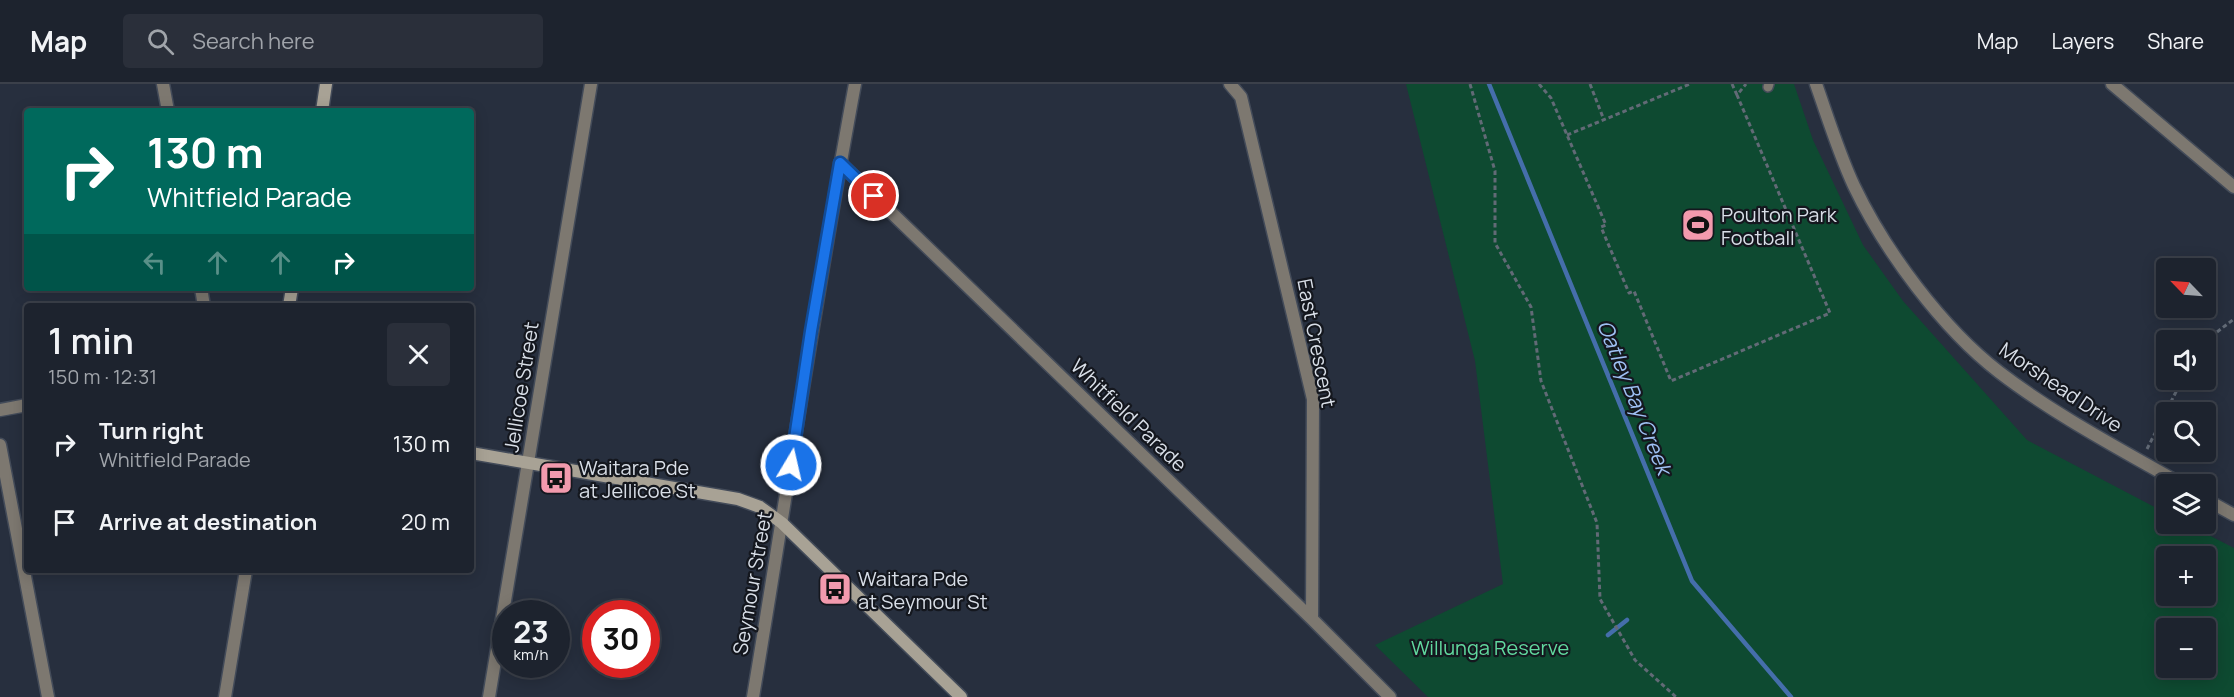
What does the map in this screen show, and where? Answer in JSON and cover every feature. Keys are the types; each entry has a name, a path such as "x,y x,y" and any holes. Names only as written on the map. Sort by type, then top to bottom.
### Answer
{"street":[{"path":"163,84 167,108"},
{"path":"322,108 326,84"},
{"name":"Jellicoe Street","path":"489,697 591,84"},
{"name":"Seymour Street","path":"753,697 811,331 855,84"},
{"name":"East Crescent","path":"1230,84 1241,97 1312,399 1312,619"},
{"name":"Morshead Drive","path":"1816,84 1854,186 1877,227 1935,309 1960,337 1997,371 2050,408 2164,474"},
{"path":"2112,84 2234,187"},
{"name":"Whitfield Parade","path":"840,163 1390,697"},
{"path":"0,410 24,406"},
{"path":"0,445 24,571"},
{"path":"474,453 738,499 760,507 782,523 961,697"},
{"path":"2216,505 2234,516"},
{"path":"24,573 48,697"},
{"path":"225,697 246,573"}],"path":[{"path":"1470,84 1495,171 1495,243 1532,307 1541,381 1597,523 1600,599 1635,660 1676,697"},
{"path":"1539,84 1551,98 1606,225 1601,227 1624,282 1629,293 1634,291 1671,381 1830,313 1732,84"},
{"path":"1590,84 1604,120"},
{"path":"1567,135 1690,84"},
{"path":"1737,95 1746,84"},
{"path":"2216,333 2234,319"},
{"path":"2141,461 2177,390"}],"green space":[{"name":"Willunga Reserve","path":"1406,84 1794,84 1813,140 1863,245 1903,301 2027,440 2156,508 2156,534 2207,534 2234,548 2234,697 1428,697 1375,645 1503,584 1475,361"}],"waterway":[{"name":"Oatley Bay Creek","path":"1489,84 1692,581 1791,697"},
{"path":"1608,635 1627,620"}],"place":[{"name":"Poulton Park Football","path":"1698,225"},
{"name":"Waitara Pde at Jellicoe St","path":"556,478"},
{"name":"Waitara Pde at Seymour St","path":"835,589"}],"route":[{"path":"791,465 840,163 874,196"}]}
